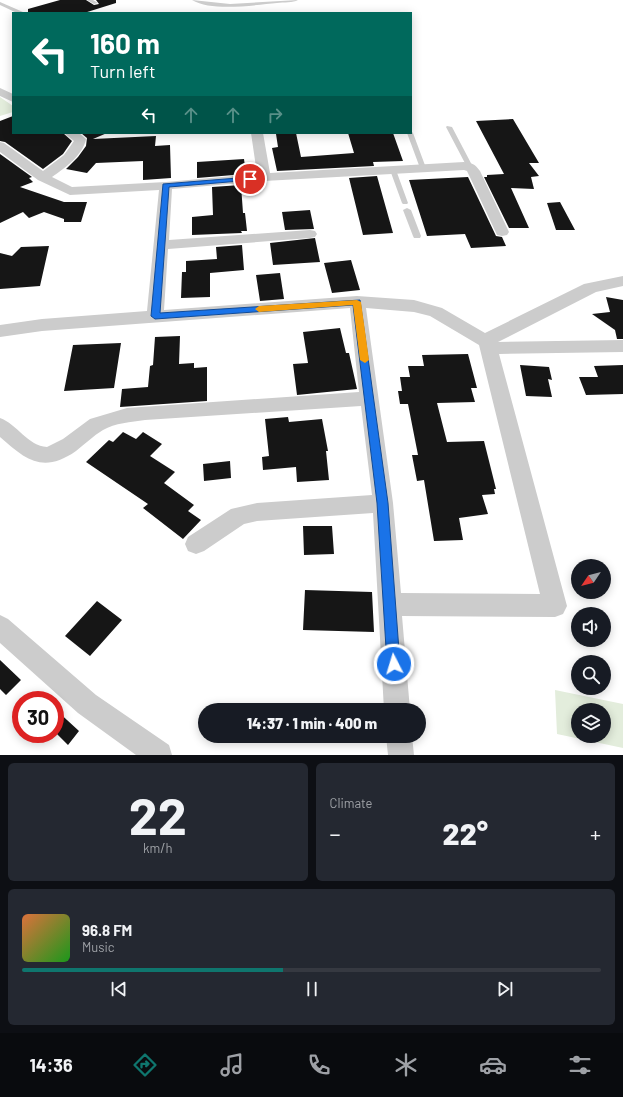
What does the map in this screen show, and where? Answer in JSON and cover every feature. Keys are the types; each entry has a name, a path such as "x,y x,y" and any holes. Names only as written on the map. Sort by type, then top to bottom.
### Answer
{"street":[{"path":"0,91 12,98"},
{"path":"43,177 66,162 73,154 80,139 72,134"},
{"path":"257,134 264,178"},
{"path":"0,146 43,177 70,191 464,166 473,171 502,232"},
{"path":"155,316 166,186"},
{"path":"162,245 310,234"},
{"path":"487,344 590,288 623,281"},
{"path":"357,302 383,503 396,703"},
{"path":"0,331 42,325 357,302 414,306 428,310 448,318 487,344 623,346"},
{"path":"389,604 554,606 487,344"},
{"path":"0,426 38,455 49,455 59,452 97,425 116,417 152,412 370,398"},
{"path":"196,544 239,516 256,512 383,503"},
{"path":"0,627 87,704 159,755"},
{"path":"400,743 401,755"}],"lane":[{"path":"89,0 96,4"},
{"path":"194,0 208,4 225,4 296,0"},
{"path":"0,3 19,12"},
{"path":"449,127 470,168"},
{"path":"410,134 424,168"},
{"path":"393,170 417,236"}],"green space":[{"path":"0,97 12,105 12,112 0,116"},
{"path":"555,690 571,693 571,695 579,695 623,704 623,748 599,743 611,743 611,703 571,703 571,737 557,734"}],"building":[{"path":"60,0 86,0 94,5 99,4 96,0 116,0 116,3 87,12 28,12 28,9"},
{"path":"12,116 12,134 64,134 72,141 63,154 43,169 5,142 0,141 0,121"},
{"path":"513,119 539,163 529,163 539,176 531,177 534,189 511,188 529,228 509,228 484,177 487,177 487,175 504,174 476,121"},
{"path":"82,134 105,134 93,139 156,136 155,146 170,145 171,178 143,180 143,161 96,163 87,173 66,169 86,146 87,138"},
{"path":"276,134 296,134 301,157 354,153 348,134 393,134 403,161 373,162 374,166 277,171 272,148 278,147"},
{"path":"0,154 32,177 29,178 33,182 20,187 64,202 87,202 81,222 64,222 64,219 44,212 29,218 23,212 0,223"},
{"path":"244,159 246,174 197,178 197,162"},
{"path":"377,176 393,233 363,235 349,178"},
{"path":"468,177 496,236 502,237 506,246 471,248 465,234 427,236 409,180"},
{"path":"241,185 243,213 245,213 247,231 241,231 242,233 192,235 192,217 213,215 212,187"},
{"path":"560,202 575,230 556,230 547,203"},
{"path":"310,210 314,229 285,230 282,212"},
{"path":"315,238 320,262 273,265 270,243"},
{"path":"242,245 244,270 210,273 210,297 181,298 182,272 186,272 186,261 217,259 216,247"},
{"path":"49,246 40,286 0,289 0,253 12,256 21,247"},
{"path":"351,260 360,290 332,293 324,263"},
{"path":"280,273 284,299 260,301 256,275"},
{"path":"606,297 623,300 623,339 617,339 615,330 592,314 610,312"},
{"path":"340,328 346,353 349,353 357,389 297,395 293,364 308,363 303,332"},
{"path":"180,336 179,364 194,363 194,368 207,367 207,401 120,407 122,389 148,387 150,366 153,365 155,337"},
{"path":"121,343 114,388 64,391 73,345"},
{"path":"468,354 477,388 471,388 475,402 437,403 447,442 484,441 496,489 494,489 495,494 482,495 488,514 459,518 463,540 434,541 424,480 417,481 412,455 418,455 408,404 400,404 398,391 402,391 400,377 410,377 408,366 424,366 422,355"},
{"path":"520,365 549,367 552,380 548,379 552,397 526,396"},
{"path":"623,365 623,394 586,395 579,377 598,377 594,366"},
{"path":"288,417 289,422 322,419 328,451 326,451 329,480 297,482 296,467 263,470 262,457 269,456 265,419"},
{"path":"123,432 136,439 143,432 162,444 150,456 175,472 164,483 194,505 188,511 201,520 183,539 143,508 148,504 86,462 109,440 113,442"},
{"path":"230,461 231,478 204,481 203,464"},
{"path":"303,526 332,526 334,554 304,555"},
{"path":"305,590 372,592 374,632 303,630"},
{"path":"97,601 122,620 90,656 65,636"},
{"path":"0,660 21,680 6,695 0,689"},
{"path":"64,717 79,731 68,745 64,741"}],"slow traffic":[{"path":"259,309 357,302 365,360"}],"route":[{"path":"250,179 166,186 155,316 357,302 383,503 394,664"}]}
